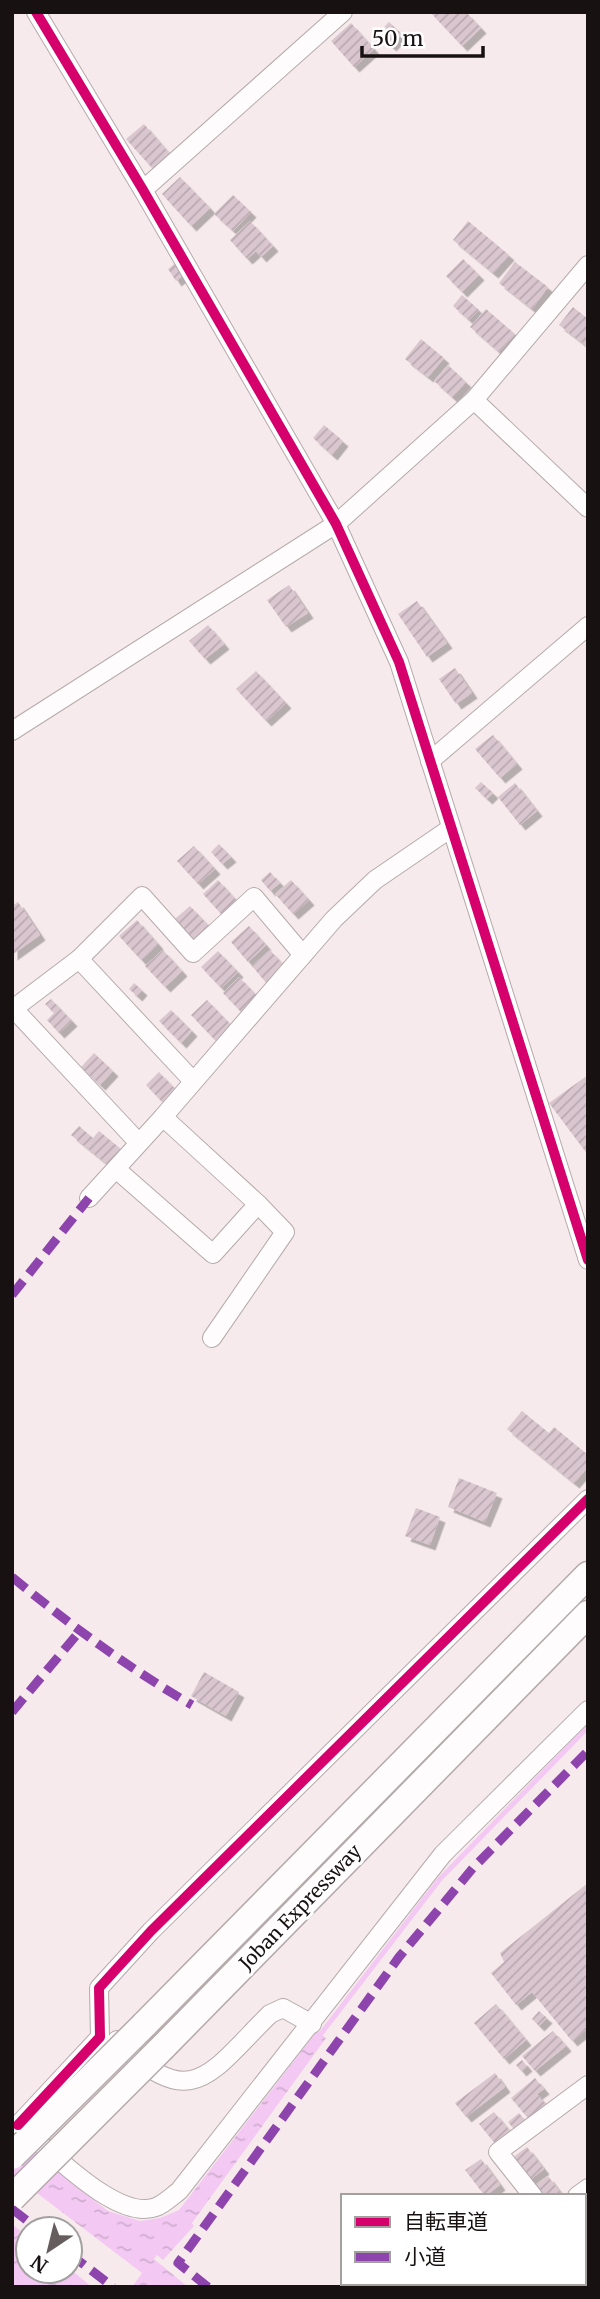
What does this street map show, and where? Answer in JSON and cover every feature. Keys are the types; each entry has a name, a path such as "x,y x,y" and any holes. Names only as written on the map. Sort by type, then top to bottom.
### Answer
{"highway":[{"name":"Joban Expressway","path":"12,2156 588,1575"},
{"name":"Joban Expressway","path":"12,2199 588,1614"}],"street":[{"path":"36,12 143,190 336,524 400,662 451,828 585,1237 588,1260"},
{"path":"143,190 343,12"},
{"path":"12,731 336,524 405,466 474,400 588,265"},
{"path":"474,400 588,508"},
{"path":"430,761 588,626"},
{"path":"89,1198 163,1117 334,919 375,880 451,828"},
{"path":"138,1142 13,1008 79,959 142,896 193,953 254,897 303,955"},
{"path":"79,959 194,1081"},
{"path":"163,1117 285,1232 212,1338"},
{"path":"116,1169 213,1254 258,1204"},
{"path":"588,1499 151,1931 99,1988 100,2038 15,2123 117,2202 138,2208 156,2207 179,2192 443,1854 588,1710"},
{"path":"99,2017 120,2043 161,2075 184,2082 206,2077 270,2014 283,2008 312,2024"},
{"path":"531,2194 498,2152 588,2085"}],"water":[{"path":"317,2031 326,2038 192,2223 194,2226 163,2260 157,2255 154,2259 188,2287 132,2287 142,2273 84,2229 84,2215 66,2215 12,2174 12,2136 108,2211 140,2221 160,2218 179,2210"},
{"path":"12,2224 14,2285 84,2285 84,2280 92,2287 12,2287"}],"building":[{"path":"430,12 466,12 481,28 462,46"},
{"path":"389,22 402,34 391,46 378,34"},
{"path":"351,23 374,49 354,67 331,41"},
{"path":"144,124 169,153 152,168 126,139"},
{"path":"180,177 210,208 191,226 162,194"},
{"path":"233,195 251,212 233,231 214,214"},
{"path":"250,221 273,246 261,257 256,251 247,259 230,240"},
{"path":"468,221 509,255 493,273 453,240"},
{"path":"463,259 479,275 462,292 446,276"},
{"path":"177,262 185,274 176,281 168,269"},
{"path":"515,262 548,287 532,309 499,283"},
{"path":"462,295 479,310 469,320 453,306"},
{"path":"573,307 588,319 588,347 559,325"},
{"path":"486,309 515,334 499,352 470,327"},
{"path":"421,339 444,358 428,377 405,359"},
{"path":"448,365 466,382 452,397 434,381"},
{"path":"324,425 343,441 332,455 313,438"},
{"path":"289,585 308,613 286,627 267,600"},
{"path":"417,601 447,643 427,657 398,614"},
{"path":"208,625 224,644 205,659 189,641"},
{"path":"455,668 472,693 456,704 439,679"},
{"path":"256,671 286,703 266,721 236,689"},
{"path":"493,735 517,764 500,778 475,749"},
{"path":"481,782 493,793 487,799 475,788"},
{"path":"515,783 537,811 520,825 498,797"},
{"path":"219,844 231,857 222,864 211,852"},
{"path":"194,846 215,869 198,884 177,861"},
{"path":"270,872 280,883 270,891 261,880"},
{"path":"218,880 238,902 223,916 203,894"},
{"path":"291,880 309,900 293,914 275,894"},
{"path":"18,902 40,935 12,955 12,906"},
{"path":"190,906 209,926 194,939 175,919"},
{"path":"137,920 158,944 141,960 119,936"},
{"path":"249,926 266,945 248,962 231,942"},
{"path":"163,950 182,971 165,987 145,966"},
{"path":"270,950 287,969 268,985 252,966"},
{"path":"218,951 238,972 221,988 201,967"},
{"path":"239,977 260,999 243,1014 223,993"},
{"path":"134,983 142,990 137,996 129,989"},
{"path":"51,999 72,1021 59,1033 47,1020 54,1013 45,1004"},
{"path":"207,1000 232,1026 216,1041 191,1015"},
{"path":"171,1010 192,1031 181,1043 159,1021"},
{"path":"94,1053 113,1071 100,1085 81,1067"},
{"path":"159,1072 179,1093 165,1105 146,1085"},
{"path":"588,1075 588,1155 549,1103"},
{"path":"79,1126 93,1138 99,1131 121,1149 108,1165 71,1135"},
{"path":"522,1411 549,1433 554,1427 588,1455 588,1467 574,1483 507,1429"},
{"path":"459,1478 497,1493 485,1522 448,1507"},
{"path":"416,1508 440,1517 430,1545 405,1536"},
{"path":"204,1672 239,1692 226,1716 191,1696"},
{"path":"588,1883 588,2028 572,2041 532,1992 516,2005 491,1973 504,1962 500,1953"},
{"path":"496,2004 526,2040 504,2059 474,2023"},
{"path":"539,2011 547,2018 539,2026 532,2019"},
{"path":"553,2031 566,2046 535,2071 522,2056"},
{"path":"522,2060 527,2066 521,2071 516,2065"},
{"path":"495,2073 505,2087 466,2117 455,2103"},
{"path":"535,2078 544,2089 537,2094 549,2109 532,2123 511,2098"},
{"path":"494,2112 512,2134 497,2146 479,2124"},
{"path":"519,2113 529,2125 518,2134 508,2122"},
{"path":"527,2147 544,2169 530,2180 512,2158"},
{"path":"481,2159 500,2185 483,2194 465,2170"},
{"path":"548,2176 562,2194 542,2194 535,2185"},
{"path":"588,2203 586,2222 586,2204"}],"waterway":[{"path":"317,2039 440,1879 588,1727"}],"marked path":[{"path":"12,1295 89,1198"},
{"path":"12,1577 99,1645 192,1705"},
{"path":"12,1712 79,1632"},
{"path":"208,2287 178,2263 399,1957 473,1868 588,1751"},
{"path":"12,2209 20,2215"},
{"path":"84,2265 113,2287"}],"cycle path":[{"path":"36,12 143,190 336,524 399,662 588,1260"},
{"path":"18,2125 100,2037 99,1988 151,1931 588,1499"}]}
